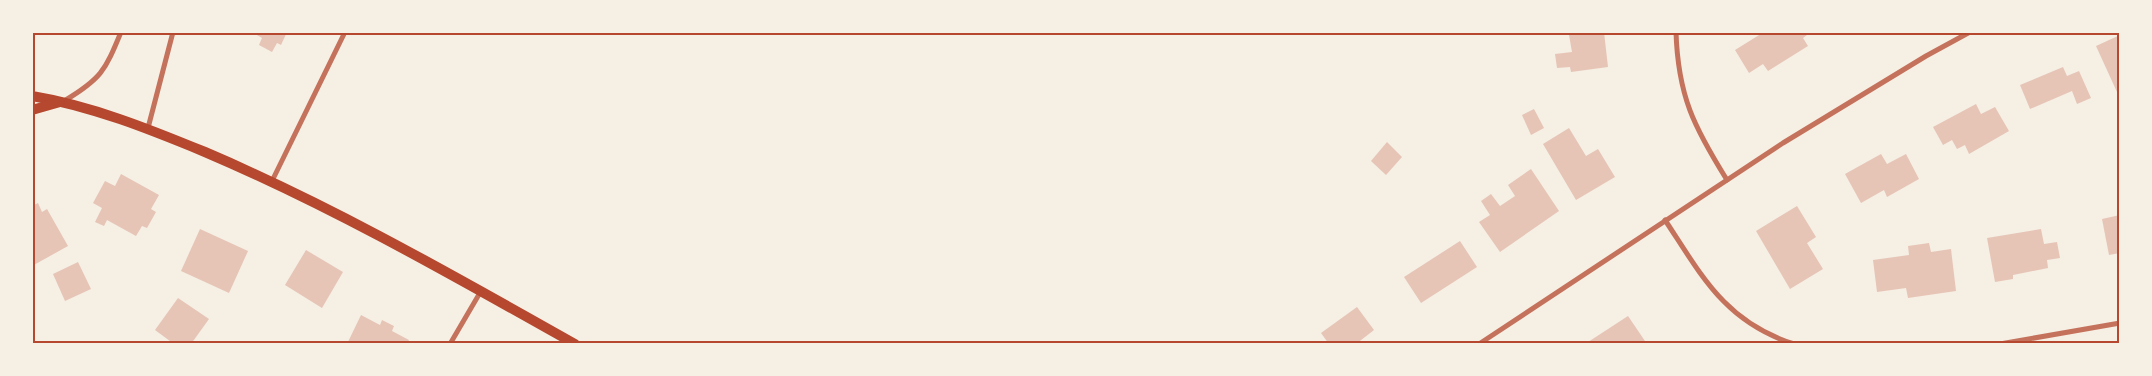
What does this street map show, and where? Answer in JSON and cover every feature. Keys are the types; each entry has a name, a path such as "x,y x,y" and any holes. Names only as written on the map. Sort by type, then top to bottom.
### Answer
{"main road":[{"path":"32,96 64,101 148,128 272,181 481,291 575,344"},
{"path":"32,110 64,101"}],"street":[{"path":"64,101 87,88 107,67 121,32"},
{"path":"148,128 173,32"},
{"path":"272,181 344,32"},
{"path":"1676,32 1678,71 1691,118 1727,180"},
{"path":"1479,344 1727,180 1891,77 1970,32"},
{"path":"1665,220 1718,296 1736,315 1762,332 1794,344"},
{"path":"450,344 481,291"},
{"path":"2000,344 2120,323"}],"building":[{"path":"252,32 287,32 281,45 277,43 272,52 259,45 262,38"},
{"path":"1604,32 1608,67 1571,72 1570,67 1557,68 1555,54 1572,52 1569,35"},
{"path":"1764,32 1811,32 1803,38 1808,46 1768,71 1763,64 1749,73 1735,50"},
{"path":"2120,35 2120,91 2117,92 2096,46"},
{"path":"2063,67 2067,76 2079,71 2091,98 2077,104 2072,91 2030,109 2020,85"},
{"path":"1976,104 1981,114 1995,107 2009,131 1969,154 1965,145 1957,149 1952,140 1943,145 1933,127"},
{"path":"1534,109 1544,128 1531,135 1522,115"},
{"path":"1569,128 1586,156 1598,149 1615,177 1576,200 1543,144"},
{"path":"1387,142 1402,157 1386,175 1371,161"},
{"path":"1881,154 1887,164 1906,154 1919,179 1887,197 1884,190 1861,203 1845,174"},
{"path":"1531,169 1559,211 1500,252 1479,222 1490,215 1481,201 1491,194 1500,206 1515,196 1508,185"},
{"path":"121,174 159,195 151,209 156,212 147,228 142,226 136,236 107,220 104,226 95,222 102,208 93,203 105,181 115,186"},
{"path":"38,203 42,212 47,209 68,246 32,266 32,206"},
{"path":"1797,206 1816,237 1807,243 1823,269 1790,289 1756,231"},
{"path":"2120,215 2120,253 2109,255 2102,219"},
{"path":"200,229 248,251 229,293 181,271"},
{"path":"2041,229 2044,244 2057,242 2060,258 2047,260 2048,268 2013,275 2013,279 1995,282 1987,238"},
{"path":"1460,241 1477,267 1421,303 1404,277"},
{"path":"1929,243 1931,252 1951,249 1956,291 1908,298 1906,288 1877,292 1873,260 1909,255 1908,246"},
{"path":"306,250 343,272 322,308 285,285"},
{"path":"78,262 91,289 65,301 53,274"},
{"path":"178,298 209,319 191,344 174,344 155,330"},
{"path":"1357,307 1374,330 1356,344 1329,344 1321,333"},
{"path":"361,315 380,325 382,320 394,326 392,331 409,340 407,344 347,344"},
{"path":"1628,316 1645,341 1641,344 1585,344"}]}
